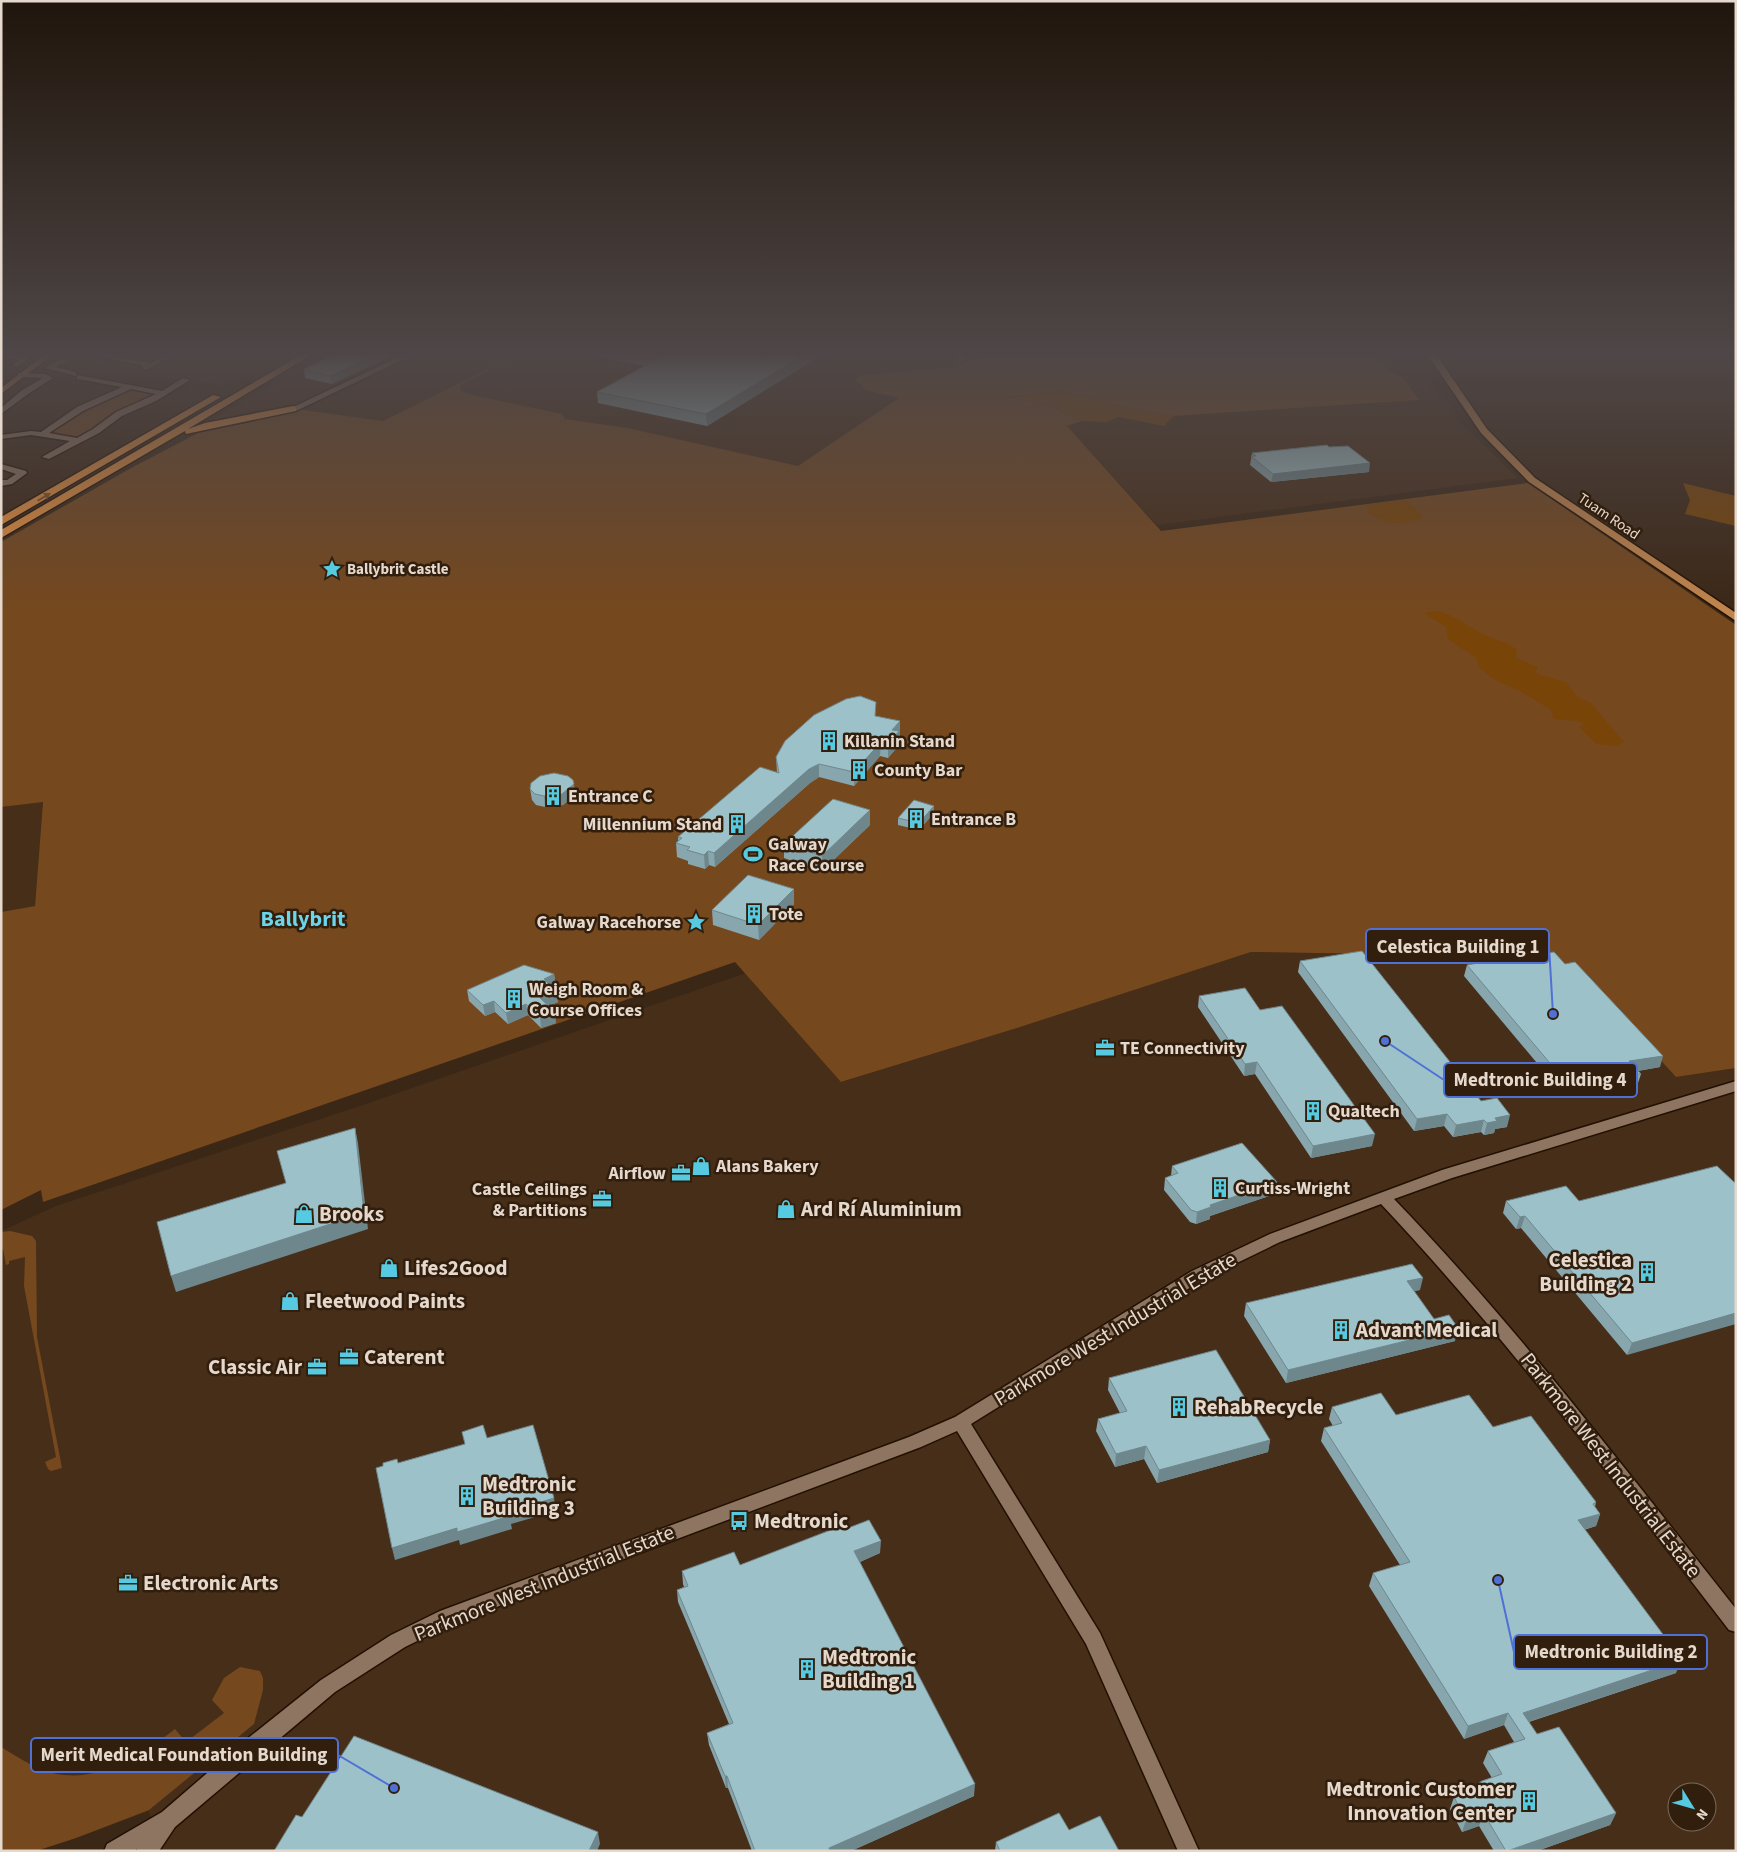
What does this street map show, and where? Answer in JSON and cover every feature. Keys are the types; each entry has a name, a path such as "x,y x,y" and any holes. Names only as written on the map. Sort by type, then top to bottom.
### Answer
{"highway":[{"path":"1,522 144,438"},
{"path":"1,535 166,438"},
{"path":"116,468 177,438"}],"main road":[{"name":"Tuam Road","path":"1491,438 1532,480 1563,503 1736,618"}],"street":[{"path":"68,438 77,440"},
{"path":"46,457 80,438"},
{"path":"1,466 24,473 9,482 1,483"},
{"name":"Parkmore West Industrial Estate","path":"114,1851 169,1819 256,1744 328,1686 398,1642 446,1616 915,1442 961,1422 1198,1275 1275,1238 1446,1174 1736,1086"},
{"name":"Parkmore West Industrial Estate","path":"1384,1197 1439,1254 1488,1309 1736,1624"},
{"path":"961,1422 1093,1639 1189,1851"},
{"name":"Parkmore West Industrial Estate","path":"147,1851 169,1819"}],"shaded area":[{"name":"Galway Race Course","path":"188,438 674,438 798,466 839,438 1078,438 1161,531 1528,483 1736,625 1736,1068 1676,1077 1572,964 1563,963 1558,957 1251,952 1017,1028 841,1082 735,962 43,1202 41,1190 1,1210 1,912 35,906 43,802 1,807 1,542 133,467"},
{"path":"502,438 920,438 924,499"},
{"path":"1077,438 1477,438 1518,478 1157,525"},
{"path":"1683,483 1736,496 1736,526 1685,514 1690,500"},
{"path":"1407,500 1423,516 1420,520 1393,523 1368,513 1367,505"},
{"path":"1438,611 1513,647 1517,650 1516,658 1538,667 1535,673 1566,682 1578,697 1591,703 1624,742 1615,746 1596,744 1579,727 1584,724 1578,721 1554,719 1550,709 1518,690 1495,680 1479,667 1476,658 1448,639 1446,627 1424,613"},
{"path":"43,801 35,906 1,912 1,807"},
{"path":"1251,952 1558,957 1572,964 1676,1077 1736,1068 1736,1851 160,1851 149,1811 36,1851 1,1851 1,1231 56,1206 360,1106 746,973 842,1082 1017,1028"},
{"path":"10,1231 32,1236 36,1241 37,1337 62,1468 51,1471 45,1462 56,1457 24,1286 25,1257 9,1261 9,1264 6,1265 3,1249 1,1250 1,1232"},
{"path":"240,1667 260,1671 263,1678 263,1690 254,1724 149,1810 36,1851 1,1851 1,1747 38,1768 57,1774 93,1773 111,1768 145,1751 175,1729 186,1742 224,1713 212,1700 224,1678"}],"building":[{"path":"1327,445 1329,447 1348,446 1370,463 1273,474 1251,456 1256,456 1252,453"},
{"path":"860,696 876,702 875,716 900,721 892,730 899,731 888,744 881,742 854,772 819,764 809,769 714,853 708,851 704,855 687,850 690,847 676,843 682,838 678,837 760,767 779,773 776,757 785,741 814,715 846,699"},
{"path":"554,773 568,776 573,780 574,784 562,794 544,796 535,794 530,789 531,783 540,776"},
{"path":"833,799 870,810 822,856 784,844"},
{"path":"914,800 934,806 919,823 898,818"},
{"path":"748,875 794,889 758,925 712,910"},
{"path":"1362,951 1481,1101 1497,1098 1510,1115 1495,1118 1497,1121 1487,1123 1484,1120 1456,1125 1447,1114 1417,1119 1300,961"},
{"path":"1546,951 1547,953 1554,952 1565,964 1575,962 1663,1056 1629,1061 1641,1074 1609,1073 1586,1086 1575,1072 1560,1075 1467,965"},
{"path":"524,965 554,974 544,979 556,991 540,998 555,1012 540,1017 526,1004 506,1013 494,1001 483,1005 467,990"},
{"name":"Qualtech","path":"1245,988 1260,1010 1282,1006 1375,1134 1313,1146 1257,1062 1245,1064 1199,996"},
{"name":"Brooks","path":"355,1128 364,1213 171,1276 157,1222 286,1183 277,1151"},
{"name":"Curtiss-Wright","path":"1242,1143 1277,1182 1210,1205 1211,1207 1197,1212 1191,1210 1165,1178 1178,1173 1172,1166"},
{"name":"Celestica Building 2","path":"1717,1166 1736,1184 1736,1313 1632,1343 1525,1216 1520,1217 1506,1201 1566,1186 1579,1201"},
{"name":"Advant Medical","path":"1412,1264 1423,1278 1407,1281 1434,1319 1449,1315 1458,1328 1288,1370 1246,1303"},
{"name":"RehabRecycle","path":"1216,1350 1270,1440 1159,1470 1146,1446 1116,1454 1098,1419 1127,1411 1109,1378"},
{"path":"1381,1393 1396,1415 1469,1395 1493,1427 1531,1416 1596,1502 1593,1504 1600,1514 1578,1520 1682,1660 1523,1713 1537,1734 1559,1727 1616,1813 1507,1851 1484,1814 1466,1820 1454,1797 1482,1781 1502,1774 1488,1751 1525,1739 1508,1713 1468,1726 1373,1573 1410,1562 1324,1428 1342,1423 1332,1407"},
{"name":"Medtronic Building 3","path":"483,1425 487,1438 533,1425 554,1498 509,1512 510,1516 457,1532 457,1528 392,1548 376,1468 383,1466 383,1463 397,1459 398,1463 465,1444 462,1432"},
{"name":"Medtronic Building 1","path":"869,1520 881,1541 854,1551 975,1784 829,1848 830,1851 755,1851 727,1776 725,1776 707,1733 733,1723 677,1590 688,1586 682,1571 734,1552 740,1565 841,1526 843,1530"},
{"path":"354,1736 598,1832 589,1851 274,1851 296,1815 302,1817"},
{"path":"1059,1813 1069,1830 1100,1816 1119,1851 1000,1851 996,1842"}],"place":[{"name":"Ballybrit Castle","path":"332,569"},
{"name":"Killanin Stand","path":"829,741"},
{"name":"County Bar","path":"859,770"},
{"name":"Entrance C","path":"553,796"},
{"name":"Entrance B","path":"916,819"},
{"name":"Millennium Stand","path":"737,824"},
{"name":"Galway Race Course","path":"753,854"},
{"name":"Tote","path":"754,914"},
{"name":"Galway Racehorse","path":"696,922"},
{"name":"Weigh Room & Course Offices","path":"514,999"},
{"name":"Celestica Building 1","path":"1553,1014"},
{"name":"Medtronic Building 4","path":"1385,1041"},
{"name":"TE Connectivity","path":"1105,1048"},
{"name":"Qualtech","path":"1313,1111"},
{"name":"Alans Bakery","path":"701,1166"},
{"name":"Airflow","path":"681,1173"},
{"name":"Curtiss-Wright","path":"1220,1188"},
{"name":"Castle Ceilings & Partitions","path":"602,1199"},
{"name":"Ard Rí Aluminium","path":"786,1209"},
{"name":"Brooks","path":"304,1214"},
{"name":"Lifes2Good","path":"389,1268"},
{"name":"Celestica Building 2","path":"1647,1272"},
{"name":"Fleetwood Paints","path":"290,1301"},
{"name":"Advant Medical","path":"1341,1330"},
{"name":"Caterent","path":"349,1357"},
{"name":"Classic Air","path":"317,1367"},
{"name":"RehabRecycle","path":"1179,1407"},
{"name":"Medtronic Building 3","path":"467,1496"},
{"name":"Medtronic","path":"739,1521"},
{"name":"Medtronic Building 2","path":"1498,1580"},
{"name":"Electronic Arts","path":"128,1583"},
{"name":"Medtronic Building 1","path":"807,1669"},
{"name":"Merit Medical Foundation Building","path":"394,1788"},
{"name":"Medtronic Customer Innovation Center","path":"1529,1801"}],"district":[{"name":"Ballybrit","path":"303,918"}]}
